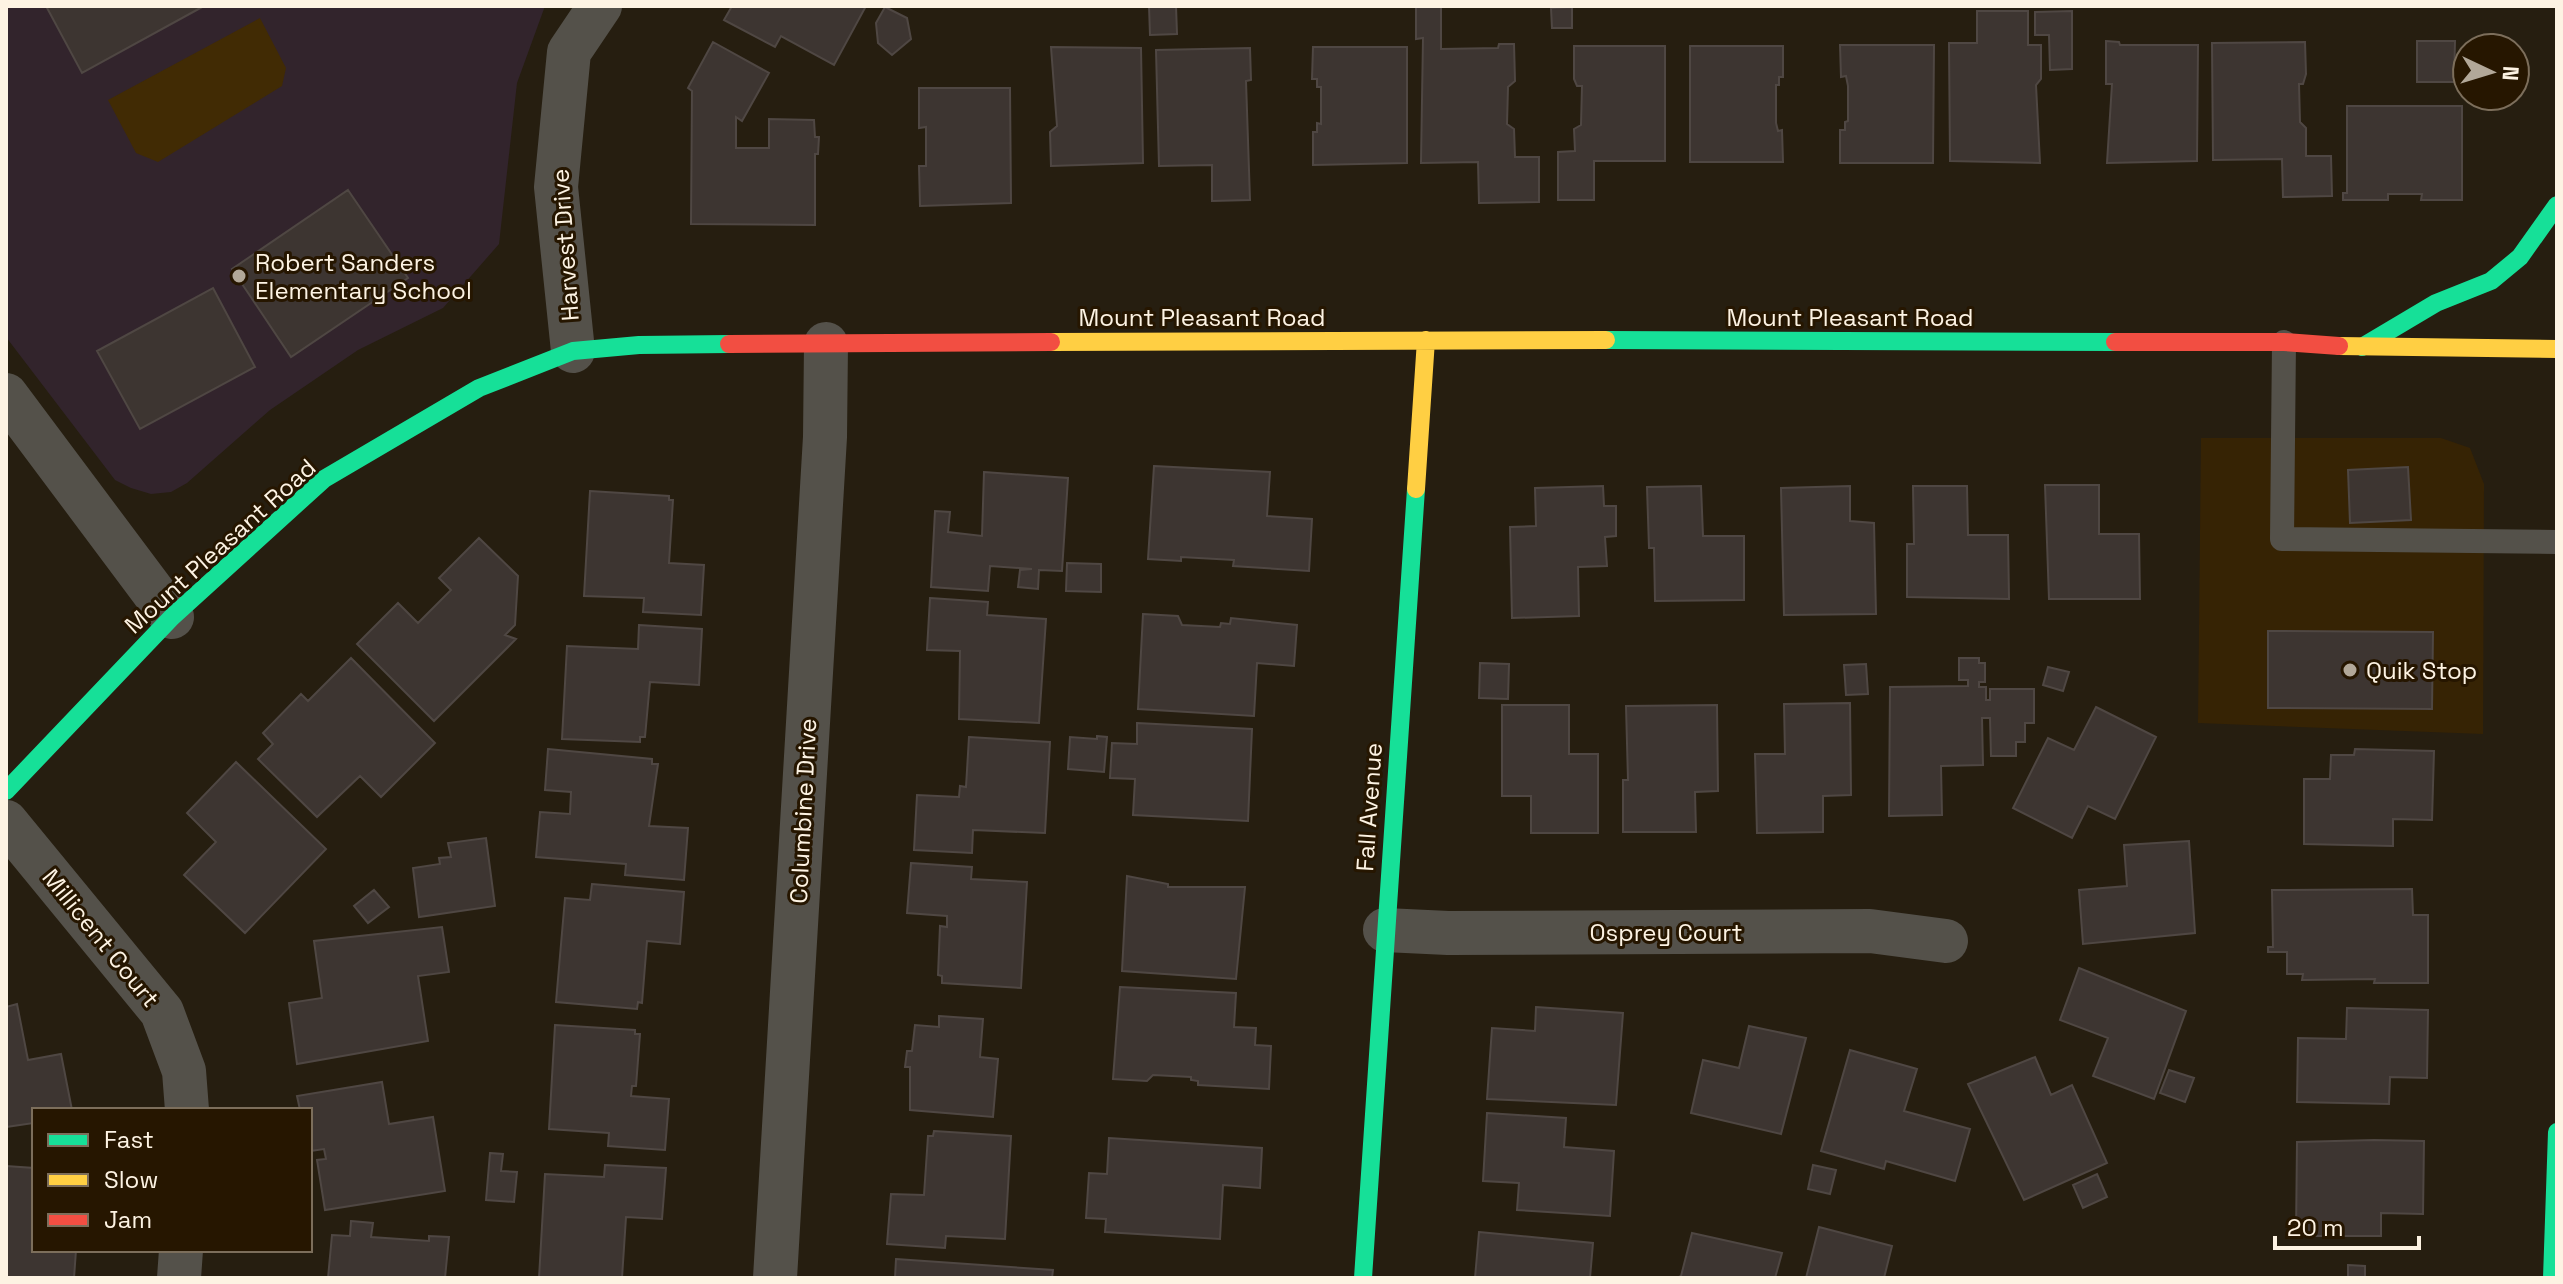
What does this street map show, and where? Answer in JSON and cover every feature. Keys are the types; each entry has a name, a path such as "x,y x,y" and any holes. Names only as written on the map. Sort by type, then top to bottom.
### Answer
{"street":[{"name":"Harvest Drive","path":"573,351 556,187 569,52 600,6"},
{"path":"2359,348 2436,303 2491,281 2520,257 2557,205"},
{"name":"Mount Pleasant Road","path":"6,791 172,617 324,479 479,388 573,351 639,345 1426,340 2284,342 2359,348 2557,349"},
{"name":"Fall Avenue","path":"1363,1278 1426,340"},
{"name":"Columbine Drive","path":"775,1278 825,437 826,344"},
{"path":"6,395 172,617"},
{"name":"Millicent Court","path":"6,822 162,1012 184,1071 187,1108"},
{"name":"Osprey Court","path":"1385,930 1448,933 1870,931 1946,941"},
{"path":"2552,1278 2557,1132"},
{"path":"179,1278 181,1252"}],"lane":[{"path":"2284,342 2282,539 2557,542"}],"shaded area":[{"name":"Robert Sanders Elementary School","path":"6,6 545,6 517,83 499,244 443,308 358,350 270,410 187,483 171,492 151,494 131,488 115,480 6,337"},
{"path":"260,18 286,68 282,86 158,162 136,153 108,100"},
{"path":"2201,438 2441,438 2470,448 2484,484 2483,734 2198,723"}],"building":[{"path":"46,6 204,6 82,73"},
{"path":"732,6 866,6 834,65 781,36 775,47 724,20"},
{"path":"1149,6 1176,6 1177,34 1150,35"},
{"path":"1416,6 1441,6 1441,49 1498,48 1499,44 1514,44 1515,81 1508,87 1507,124 1514,129 1515,157 1539,157 1539,202 1479,203 1478,162 1421,163 1423,38 1416,39"},
{"path":"885,7 907,18 911,39 892,55 878,43 876,23"},
{"path":"1572,7 1572,28 1552,28 1551,8"},
{"path":"1977,11 2028,11 2028,45 2041,45 2041,79 2036,85 2040,163 1950,161 1949,43 1977,43"},
{"path":"2072,11 2072,69 2050,70 2049,35 2035,35 2035,12"},
{"path":"2106,41 2119,42 2120,45 2198,45 2197,161 2107,163 2112,84 2106,84"},
{"path":"2417,41 2451,41 2451,82 2417,82"},
{"path":"713,42 769,73 742,121 736,117 736,148 769,148 769,119 814,120 815,137 819,137 818,154 815,154 815,225 691,224 692,91 688,88"},
{"path":"2305,42 2306,74 2303,84 2299,84 2300,122 2306,128 2306,156 2331,156 2332,196 2283,197 2282,159 2213,160 2212,43"},
{"path":"1840,45 1934,45 1933,163 1840,163 1840,130 1845,130 1845,122 1848,121 1848,86 1846,76 1841,77"},
{"path":"1574,46 1665,46 1665,161 1594,161 1594,200 1558,200 1558,152 1575,151 1574,129 1581,125 1582,86 1577,86 1574,79"},
{"path":"1690,46 1783,46 1783,77 1779,77 1779,85 1776,85 1776,123 1778,131 1782,130 1783,162 1690,162"},
{"path":"1051,47 1141,48 1143,163 1051,166 1050,132 1057,126"},
{"path":"1313,47 1407,47 1407,163 1313,165 1313,132 1317,132 1317,123 1321,124 1321,87 1317,87 1317,79 1312,79"},
{"path":"1250,48 1251,80 1246,81 1250,200 1212,201 1212,165 1159,166 1156,50"},
{"path":"919,88 1010,88 1011,203 920,206 919,166 926,166 926,127 919,128"},
{"path":"2347,106 2451,106 2451,112 2462,112 2462,200 2421,200 2422,194 2388,194 2388,200 2343,200 2343,193 2347,193"},
{"path":"348,190 408,278 291,357 232,269"},
{"path":"213,288 255,367 140,429 97,351"},
{"path":"1154,466 1270,472 1267,516 1312,519 1309,571 1233,566 1234,560 1148,559"},
{"path":"2408,467 2411,520 2350,523 2348,470"},
{"path":"984,472 1068,478 1062,571 1039,570 1038,589 1018,587 1020,570 1032,569 990,566 988,591 931,587 935,511 950,512 948,532 982,536"},
{"path":"2045,485 2099,485 2099,534 2139,534 2140,599 2049,599"},
{"path":"1603,486 1604,506 1616,506 1616,536 1605,537 1607,566 1578,567 1579,616 1512,618 1510,527 1536,526 1535,488"},
{"path":"1701,486 1703,536 1744,536 1744,600 1655,601 1654,548 1649,548 1647,487"},
{"path":"1850,486 1850,521 1874,523 1876,614 1784,615 1781,488"},
{"path":"1913,486 1967,486 1968,535 2008,535 2009,599 1907,597 1907,544 1914,544"},
{"path":"590,491 669,496 669,500 673,500 669,563 704,565 701,615 643,612 644,598 584,596"},
{"path":"479,538 518,576 515,625 505,635 516,639 434,721 357,644 398,603 418,623 451,590 439,578"},
{"path":"1067,563 1101,564 1101,592 1066,591"},
{"path":"930,598 988,602 987,615 1046,619 1039,723 959,719 960,651 927,650"},
{"path":"1143,614 1178,616 1182,625 1220,627 1221,623 1230,624 1231,618 1297,625 1294,666 1257,663 1254,716 1138,709"},
{"path":"639,625 702,629 699,685 650,682 645,737 640,737 640,742 562,739 567,646 638,649"},
{"name":"Quik Stop","path":"2268,631 2433,632 2432,709 2268,708"},
{"path":"351,658 435,743 381,797 360,776 317,817 258,759 273,744 263,733 301,694 308,701"},
{"path":"1959,658 1979,658 1979,663 1985,663 1985,682 1979,682 1979,687 1986,687 1986,700 1990,700 1990,689 2034,689 2034,723 2025,723 2025,742 2016,742 2016,756 1991,756 1990,718 1982,718 1983,765 1941,766 1942,815 1889,816 1890,687 1968,686 1968,680 1959,680"},
{"path":"1480,663 1509,664 1508,699 1479,698"},
{"path":"1866,664 1868,694 1846,695 1844,665"},
{"path":"2048,667 2069,672 2063,691 2043,685"},
{"path":"1850,703 1851,795 1823,796 1823,832 1757,833 1755,754 1785,754 1784,704"},
{"path":"1502,705 1569,705 1569,754 1598,754 1598,833 1531,833 1531,796 1502,796"},
{"path":"1717,705 1718,791 1695,792 1696,832 1623,832 1623,780 1628,780 1626,706"},
{"path":"2096,707 2156,737 2115,819 2088,806 2072,838 2013,808 2048,738 2074,750"},
{"path":"1137,723 1252,729 1248,821 1133,815 1135,779 1110,778 1112,743 1137,744"},
{"path":"1097,736 1107,737 1104,772 1068,769 1070,737 1097,739"},
{"path":"969,737 1050,742 1045,833 973,830 972,853 914,850 917,795 959,797 960,786 966,787"},
{"path":"548,749 652,759 652,764 658,764 649,826 688,828 684,880 625,875 626,864 536,857 540,812 570,814 571,792 545,790"},
{"path":"2355,749 2434,751 2432,820 2393,819 2393,846 2304,844 2304,779 2330,779 2331,755 2354,755"},
{"path":"236,762 326,849 245,933 184,875 216,842 187,813"},
{"path":"486,838 495,906 419,917 413,868 440,864 439,858 451,857 448,843"},
{"path":"2189,841 2195,933 2083,944 2079,890 2127,886 2124,845"},
{"path":"911,863 972,867 971,879 1027,882 1021,988 942,983 942,976 938,975 940,926 947,927 947,916 907,913"},
{"path":"1127,876 1168,884 1168,887 1245,887 1236,979 1122,971"},
{"path":"592,884 684,892 680,944 647,941 642,1003 638,1002 637,1009 556,1002 565,898 590,900"},
{"path":"2412,889 2413,915 2428,915 2428,983 2374,983 2375,979 2302,980 2303,974 2287,974 2287,952 2268,952 2268,947 2273,947 2272,890"},
{"path":"374,890 389,907 368,923 354,906"},
{"path":"442,927 449,972 418,976 428,1041 297,1064 289,1003 322,998 314,941"},
{"path":"2079,968 2186,1011 2154,1099 2093,1076 2108,1038 2060,1020"},
{"path":"1120,987 1236,993 1234,1027 1256,1028 1255,1045 1271,1046 1269,1089 1198,1085 1198,1081 1191,1080 1191,1077 1153,1075 1147,1081 1113,1079"},
{"path":"17,1004 28,1060 61,1054 72,1108 32,1108 32,1123 6,1127 6,1007"},
{"path":"1536,1007 1623,1013 1616,1105 1487,1099 1492,1028 1535,1031"},
{"path":"2347,1008 2428,1010 2427,1078 2390,1077 2389,1104 2297,1102 2298,1038 2346,1039"},
{"path":"939,1016 983,1019 980,1057 998,1059 993,1117 910,1110 910,1067 905,1067 907,1051 912,1051 915,1025 939,1027"},
{"path":"555,1025 635,1030 635,1034 640,1034 636,1086 632,1086 631,1096 669,1099 665,1150 608,1146 609,1133 549,1129"},
{"path":"1749,1026 1806,1038 1781,1134 1691,1113 1703,1060 1739,1068"},
{"path":"1850,1050 1917,1069 1904,1111 1970,1129 1955,1181 1886,1161 1884,1169 1821,1151"},
{"path":"2035,1057 2051,1095 2072,1085 2107,1163 2024,1200 1968,1084"},
{"path":"2169,1070 2194,1078 2185,1102 2160,1093"},
{"path":"382,1082 389,1124 433,1117 445,1191 325,1210 317,1160 326,1159 324,1149 312,1151 312,1108 300,1108 297,1096"},
{"path":"1487,1113 1566,1118 1564,1147 1614,1151 1610,1216 1517,1210 1519,1183 1483,1181"},
{"path":"934,1131 1011,1136 1005,1239 946,1236 945,1248 887,1244 891,1194 924,1195 928,1136 933,1136"},
{"path":"1109,1138 1262,1148 1260,1188 1223,1185 1220,1239 1105,1232 1106,1219 1086,1218 1089,1173 1107,1174"},
{"path":"2424,1141 2423,1214 2381,1213 2381,1236 2296,1236 2297,1142"},
{"path":"490,1153 503,1154 501,1171 517,1172 514,1202 486,1200"},
{"path":"605,1165 666,1168 662,1219 626,1217 622,1278 539,1278 545,1174 604,1177"},
{"path":"1813,1165 1836,1170 1830,1194 1808,1189"},
{"path":"6,1166 32,1168 32,1252 76,1252 74,1278 6,1278"},
{"path":"2097,1174 2107,1197 2083,1208 2073,1185"},
{"path":"351,1221 373,1223 371,1237 429,1241 429,1236 449,1237 445,1278 328,1278 332,1235 350,1236"},
{"path":"1819,1227 1892,1246 1884,1278 1806,1278"},
{"path":"1479,1232 1593,1243 1590,1278 1475,1278"},
{"path":"1692,1233 1782,1253 1775,1278 1677,1278 1681,1276"},
{"path":"896,1259 1053,1270 1052,1278 895,1278"},
{"path":"2348,1265 2365,1266 2365,1278 2348,1278"}],"traffic: fast":[{"path":"2362,347 2436,303 2491,281 2520,257 2557,205"},
{"path":"1606,340 2115,342"},
{"path":"6,791 172,617 324,479 479,388 573,351 639,345 729,344"},
{"path":"1363,1278 1416,489"},
{"path":"2552,1278 2557,1132"}],"traffic: slow":[{"path":"1416,489 1426,340"},
{"path":"1051,342 1606,340"},
{"path":"2339,346 2557,349"}],"traffic: jam":[{"path":"729,344 1051,342"},
{"path":"2115,342 2284,342 2339,346"}],"place":[{"name":"Robert Sanders Elementary School","path":"239,276"},
{"name":"Quik Stop","path":"2350,670"}]}
